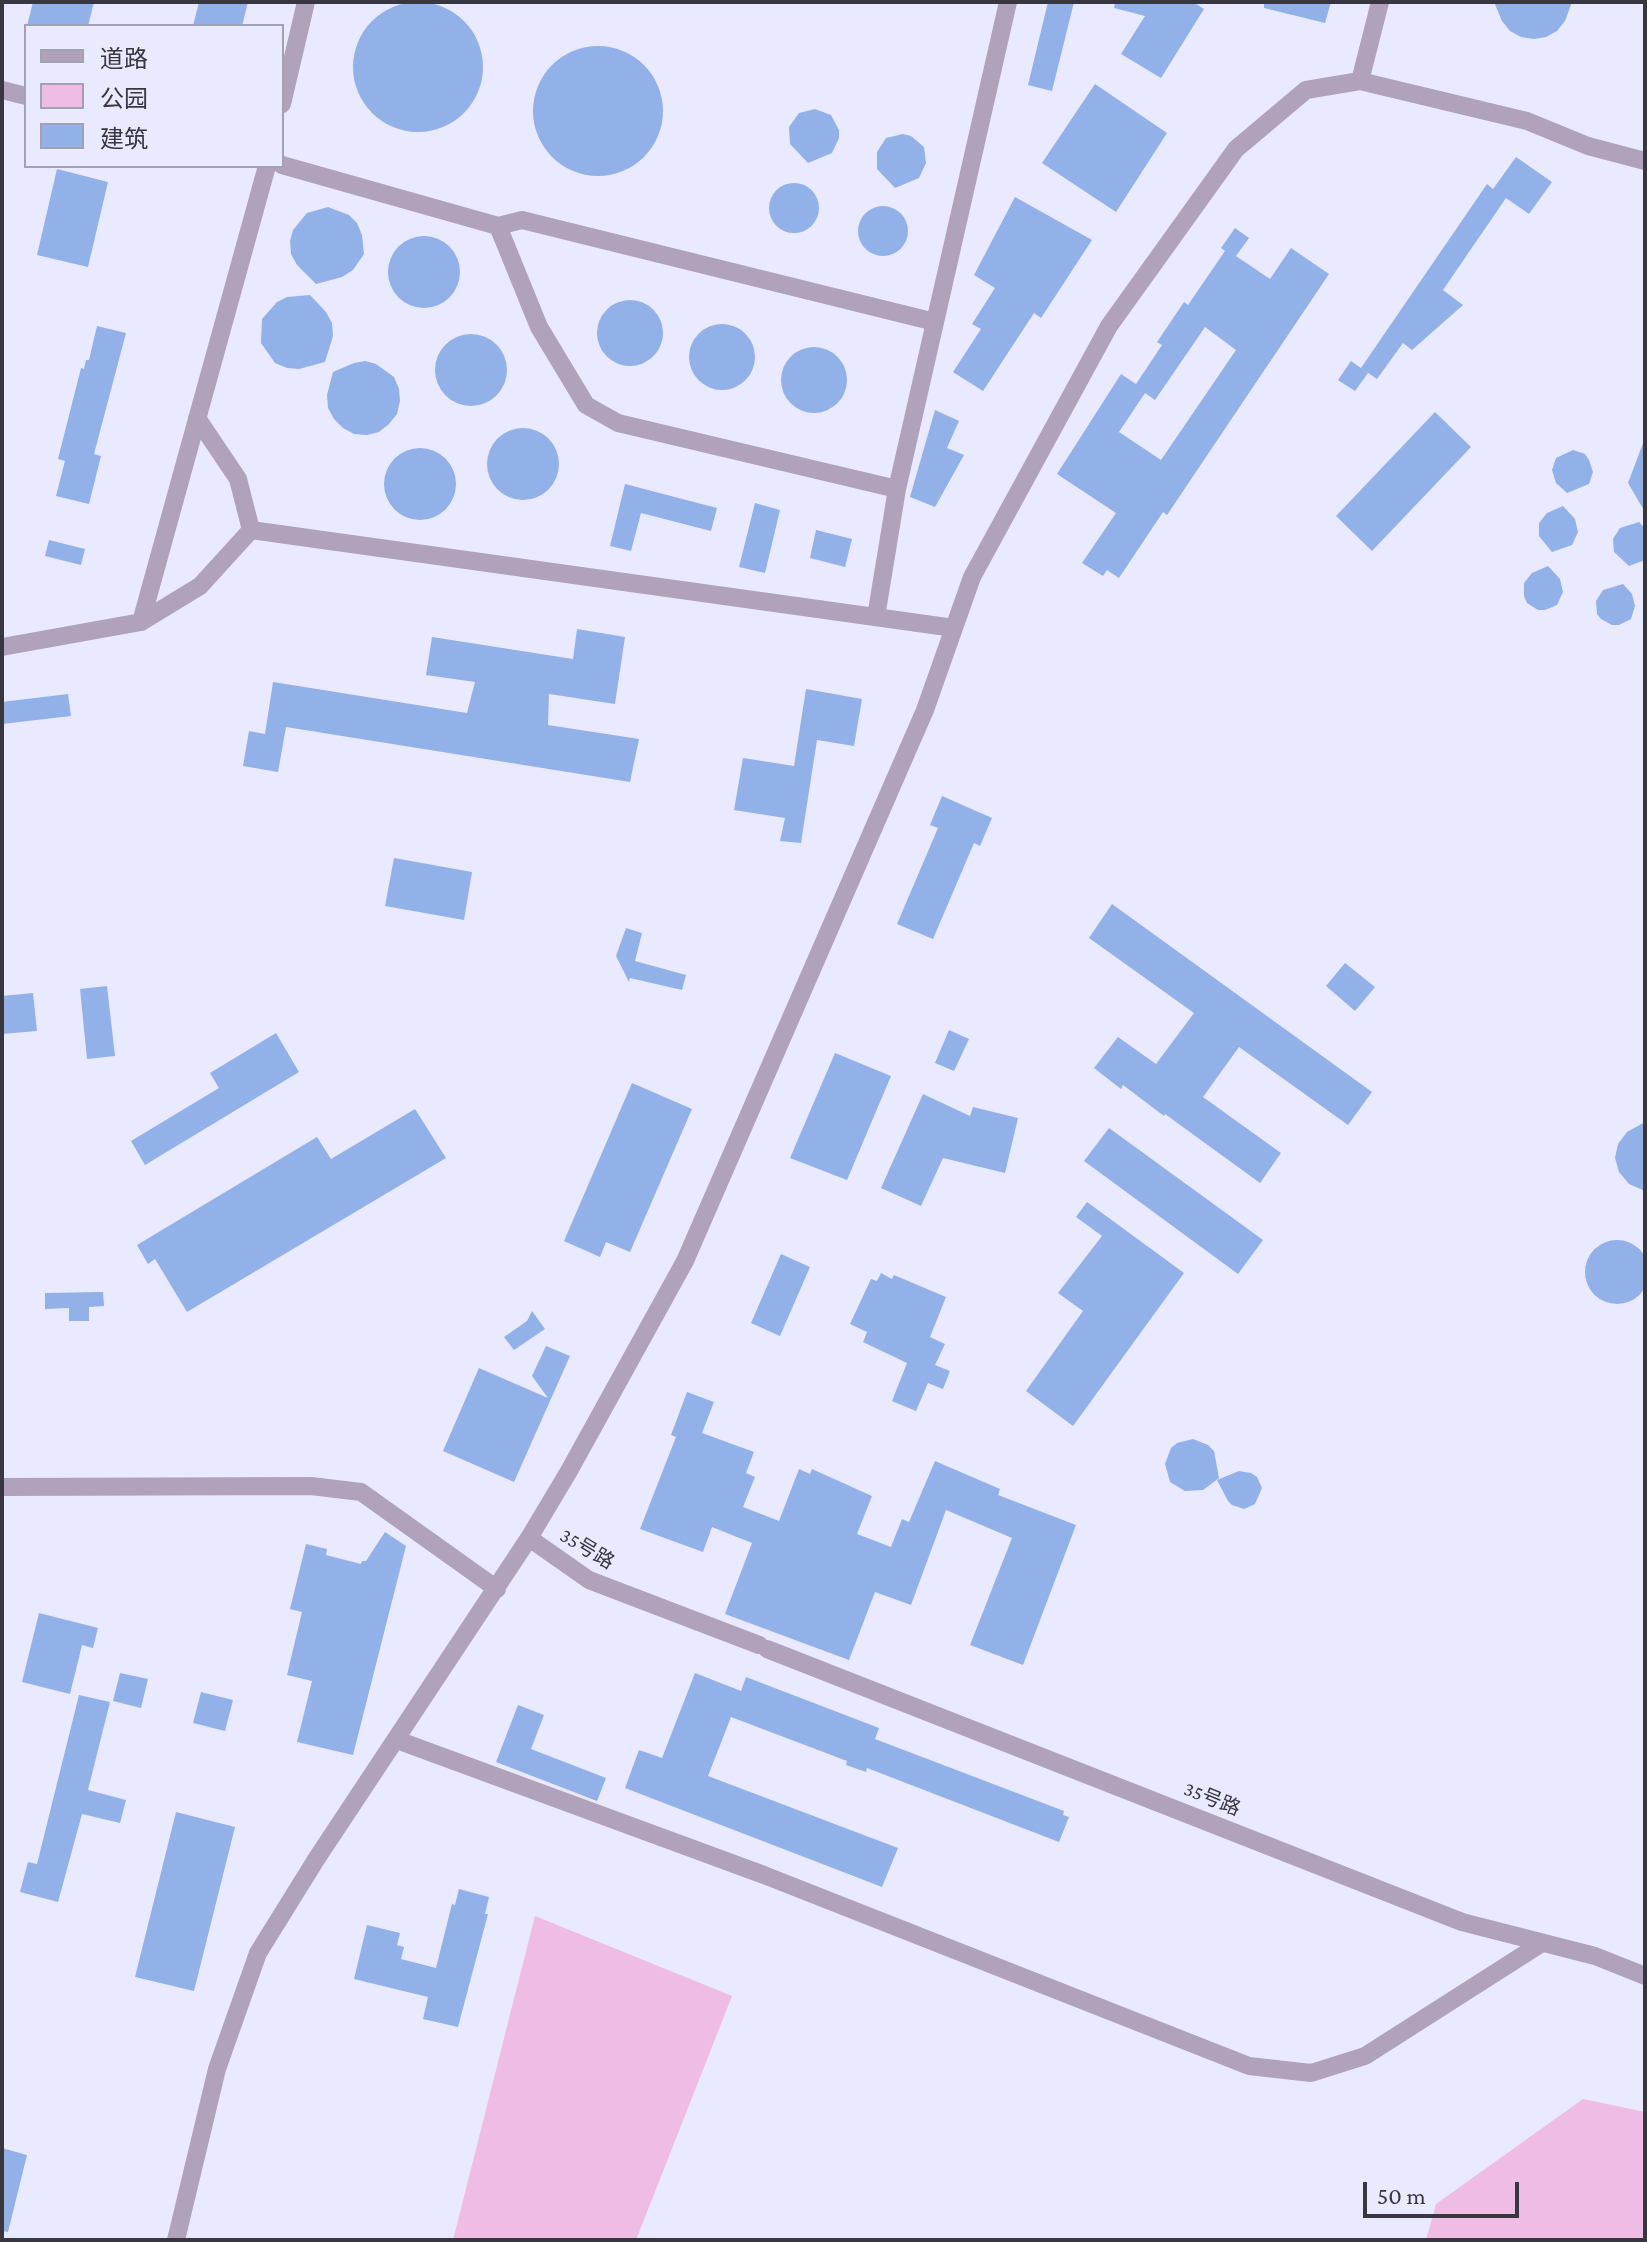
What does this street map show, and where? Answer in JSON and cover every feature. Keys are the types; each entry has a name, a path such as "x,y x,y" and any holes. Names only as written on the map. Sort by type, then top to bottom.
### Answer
{"street":[{"path":"284,96 306,2"},
{"path":"876,617 897,489 1008,2"},
{"path":"1360,81 1380,2"},
{"path":"176,2240 217,2069 258,1953 317,1858 529,1538 685,1261 925,710 972,577 1109,326 1236,149 1306,90 1360,81 1527,121 1588,146 1645,161"},
{"path":"2,90 24,96"},
{"path":"284,166 498,226 522,220 935,322"},
{"path":"141,622 266,168"},
{"path":"498,226 539,327 586,405 618,423 897,489"},
{"path":"197,418 238,479 251,530"},
{"path":"251,530 954,628"},
{"path":"2,647 141,622 200,586 251,530"},
{"path":"2,1487 311,1486 361,1492 497,1589"},
{"name":"35号路","path":"529,1538 589,1580 1462,1922 1595,1956 1645,1976"},
{"path":"397,1740 764,1875 1249,2066 1311,2073 1365,2056 1542,1943"}],"green space":[{"path":"535,1916 732,1996 636,2240 453,2240"},
{"path":"1583,2099 1645,2112 1645,2240 1426,2240 1436,2204"}],"building":[{"path":"33,2 94,2 88,24 28,24"},
{"path":"199,2 248,2 242,24 194,24"},
{"path":"418,2 443,7 464,21 478,42 483,67 478,92 464,113 443,127 418,132 393,127 372,113 358,92 353,67 358,42 372,21 393,7"},
{"path":"1048,2 1074,2 1052,91 1028,85"},
{"path":"1115,2 1193,2 1204,9 1161,78 1121,54 1145,16 1114,8"},
{"path":"1264,2 1331,2 1325,23 1264,8"},
{"path":"1494,2 1572,2 1565,21 1557,31 1534,39 1510,31"},
{"path":"598,46 623,51 644,65 658,86 663,111 658,136 644,157 623,171 598,176 573,171 552,157 538,136 533,111 538,86 552,65 573,51"},
{"path":"1095,84 1167,133 1116,212 1042,163"},
{"path":"815,109 831,115 839,130 839,138 832,153 808,163 790,144 789,127 799,113"},
{"path":"903,134 911,136 924,147 926,163 919,178 895,188 877,169 877,152 886,138"},
{"path":"1516,157 1552,182 1529,214 1506,198 1443,290 1463,305 1412,350 1403,343 1377,379 1361,368 1487,184 1493,189"},
{"path":"57,169 108,182 88,267 37,255"},
{"path":"784,184 804,184 818,198 818,218 804,232 784,232 770,218 770,198"},
{"path":"1015,197 1092,240 1041,318 1034,313 983,391 953,372 981,329 972,324 995,288 974,275"},
{"path":"328,207 349,215 357,223 364,254 353,270 342,277 316,284 297,265 291,254 290,241 293,230 307,213"},
{"path":"873,207 893,207 907,221 907,241 893,255 873,255 859,241 859,221"},
{"path":"1235,228 1249,238 1236,256 1270,279 1291,248 1329,274 1167,515 1163,512 1119,578 1107,570 1103,576 1082,563 1116,513 1057,474 1121,374 1136,384 1162,345 1157,342 1184,302 1188,305 1225,251 1221,248","holes":["1205,327 1236,350 1161,460 1119,432 1145,393 1155,400"]},
{"path":"431,236 450,246 458,258 458,286 450,298 438,306 417,308 398,298 390,286 388,265 398,246 410,238"},
{"path":"310,295 332,323 333,336 325,362 299,369 287,368 275,363 261,343 262,319 277,302 287,297"},
{"path":"630,300 653,310 663,333 653,356 630,366 607,356 597,333 607,310"},
{"path":"722,324 745,334 755,357 745,380 722,390 699,380 689,357 699,334"},
{"path":"97,326 126,333 94,454 101,456 89,504 56,496 65,461 58,459 81,368 84,369 86,360 89,360"},
{"path":"478,334 497,344 505,356 505,384 497,396 485,404 464,406 445,396 437,384 435,363 445,344 457,336"},
{"path":"814,347 837,357 847,380 837,403 814,413 791,403 781,380 791,357"},
{"path":"365,361 376,364 394,377 400,401 397,414 389,424 379,432 367,435 354,434 334,419 328,408 327,395 333,372"},
{"path":"1351,361 1368,373 1355,391 1338,380"},
{"path":"935,410 959,421 947,448 964,455 935,507 910,497"},
{"path":"1435,412 1471,447 1372,551 1336,516"},
{"path":"516,428 530,428 549,438 559,457 559,471 549,490 530,500 516,500 497,490 487,471 487,457 497,438"},
{"path":"1645,438 1645,512 1628,483"},
{"path":"427,448 446,458 454,470 454,498 446,510 434,518 413,520 394,510 386,498 384,477 394,458 406,450"},
{"path":"1573,450 1585,454 1593,472 1589,484 1567,493 1556,483 1552,470 1556,458"},
{"path":"625,484 717,508 711,531 641,513 631,551 610,546"},
{"path":"755,503 780,510 765,573 739,567"},
{"path":"1563,506 1575,519 1578,532 1572,545 1552,552 1539,536 1539,523 1547,513"},
{"path":"1639,522 1645,528 1645,560 1629,566 1614,552 1613,539 1620,528"},
{"path":"816,530 852,539 845,567 810,558"},
{"path":"49,540 85,549 81,565 45,556"},
{"path":"1548,566 1560,579 1563,592 1557,605 1538,610 1527,603 1524,583 1532,573"},
{"path":"1623,584 1632,594 1635,606 1631,619 1612,625 1597,614 1596,601 1603,590"},
{"path":"577,629 625,637 615,704 549,694 548,725 639,739 630,782 286,727 278,772 243,766 249,731 265,734 273,682 467,713 475,682 426,675 432,637 573,659"},
{"path":"806,689 862,699 854,746 817,740 801,843 780,841 785,818 734,810 743,758 794,766"},
{"path":"68,694 71,716 2,724 2,702"},
{"path":"942,796 992,818 980,846 974,843 933,939 897,924 938,828 930,825"},
{"path":"394,858 472,872 464,920 385,906"},
{"path":"1112,904 1372,1092 1348,1125 1239,1047 1203,1097 1281,1153 1260,1183 1165,1114 1123,1085 1121,1089 1094,1068 1118,1037 1156,1064 1194,1013 1089,938"},
{"path":"626,928 642,933 635,961 686,975 682,990 630,978 629,982 616,956"},
{"path":"1345,963 1375,987 1355,1011 1326,986"},
{"path":"107,986 115,1056 87,1059 80,989"},
{"path":"33,993 37,1031 2,1034 2,996"},
{"path":"949,1030 969,1039 954,1071 935,1063"},
{"path":"276,1033 299,1072 145,1165 131,1141 219,1088 210,1073"},
{"path":"835,1053 891,1076 847,1180 790,1158"},
{"path":"632,1083 692,1109 630,1252 606,1242 600,1257 564,1241"},
{"path":"923,1094 970,1116 973,1107 1018,1118 1005,1173 943,1158 921,1206 881,1188"},
{"path":"415,1109 446,1158 187,1312 155,1259 148,1264 137,1245 317,1137 331,1159"},
{"path":"1645,1122 1645,1191 1629,1184 1619,1172 1615,1158 1618,1144 1627,1132"},
{"path":"1109,1128 1263,1240 1238,1274 1084,1161"},
{"path":"1087,1202 1184,1273 1073,1426 1026,1391 1083,1311 1058,1293 1102,1236 1076,1217"},
{"path":"1617,1240 1629,1243 1646,1260 1646,1284 1629,1301 1617,1304 1605,1301 1588,1284 1585,1272 1588,1260 1605,1243"},
{"path":"781,1254 810,1267 780,1336 751,1323"},
{"path":"881,1273 892,1279 894,1275 946,1297 930,1337 945,1344 935,1365 950,1371 943,1389 928,1383 916,1411 892,1401 907,1363 863,1342 867,1332 850,1324 871,1279 877,1281"},
{"path":"103,1292 104,1306 89,1307 89,1321 69,1321 69,1308 45,1309 45,1293"},
{"path":"532,1311 545,1329 514,1350 504,1337 527,1321"},
{"path":"546,1346 570,1356 514,1482 443,1451 479,1368 548,1398 532,1376"},
{"path":"687,1392 714,1402 702,1433 754,1452 746,1473 755,1477 743,1507 779,1521 799,1469 810,1474 812,1469 872,1496 857,1534 891,1547 902,1519 909,1522 935,1461 1000,1489 998,1495 1076,1525 1023,1665 970,1645 1012,1538 946,1510 911,1605 875,1592 849,1660 725,1614 752,1543 712,1527 703,1552 640,1529 676,1437 671,1435"},
{"path":"1193,1439 1214,1451 1219,1478 1203,1490 1185,1491 1170,1482 1165,1464 1171,1448"},
{"path":"1239,1471 1257,1477 1262,1488 1255,1504 1244,1509 1228,1501 1217,1480"},
{"path":"385,1532 406,1546 353,1755 297,1742 312,1681 287,1675 302,1612 290,1609 306,1544 327,1549 326,1555 361,1564"},
{"path":"39,1613 98,1628 93,1648 82,1645 70,1694 22,1682"},
{"path":"120,1673 148,1679 141,1708 113,1701"},
{"path":"695,1673 741,1691 746,1677 879,1728 875,1739 1064,1811 1063,1815 1069,1817 1059,1842 867,1768 866,1772 846,1765 847,1761 731,1717 708,1776 898,1848 882,1887 625,1788 639,1750 662,1758"},
{"path":"201,1692 233,1700 225,1731 193,1723"},
{"path":"79,1695 110,1702 88,1790 126,1800 120,1823 82,1814 58,1902 20,1892 28,1862 37,1864"},
{"path":"518,1705 544,1715 531,1749 606,1778 597,1801 496,1762"},
{"path":"176,1812 235,1827 194,1991 135,1977"},
{"path":"459,1889 489,1897 485,1914 488,1914 458,2027 423,2019 428,1997 354,1979 367,1925 400,1933 397,1945 404,1947 401,1959 436,1968 452,1904 455,1905"},
{"path":"2,2148 27,2155 8,2232 2,2231"}]}
